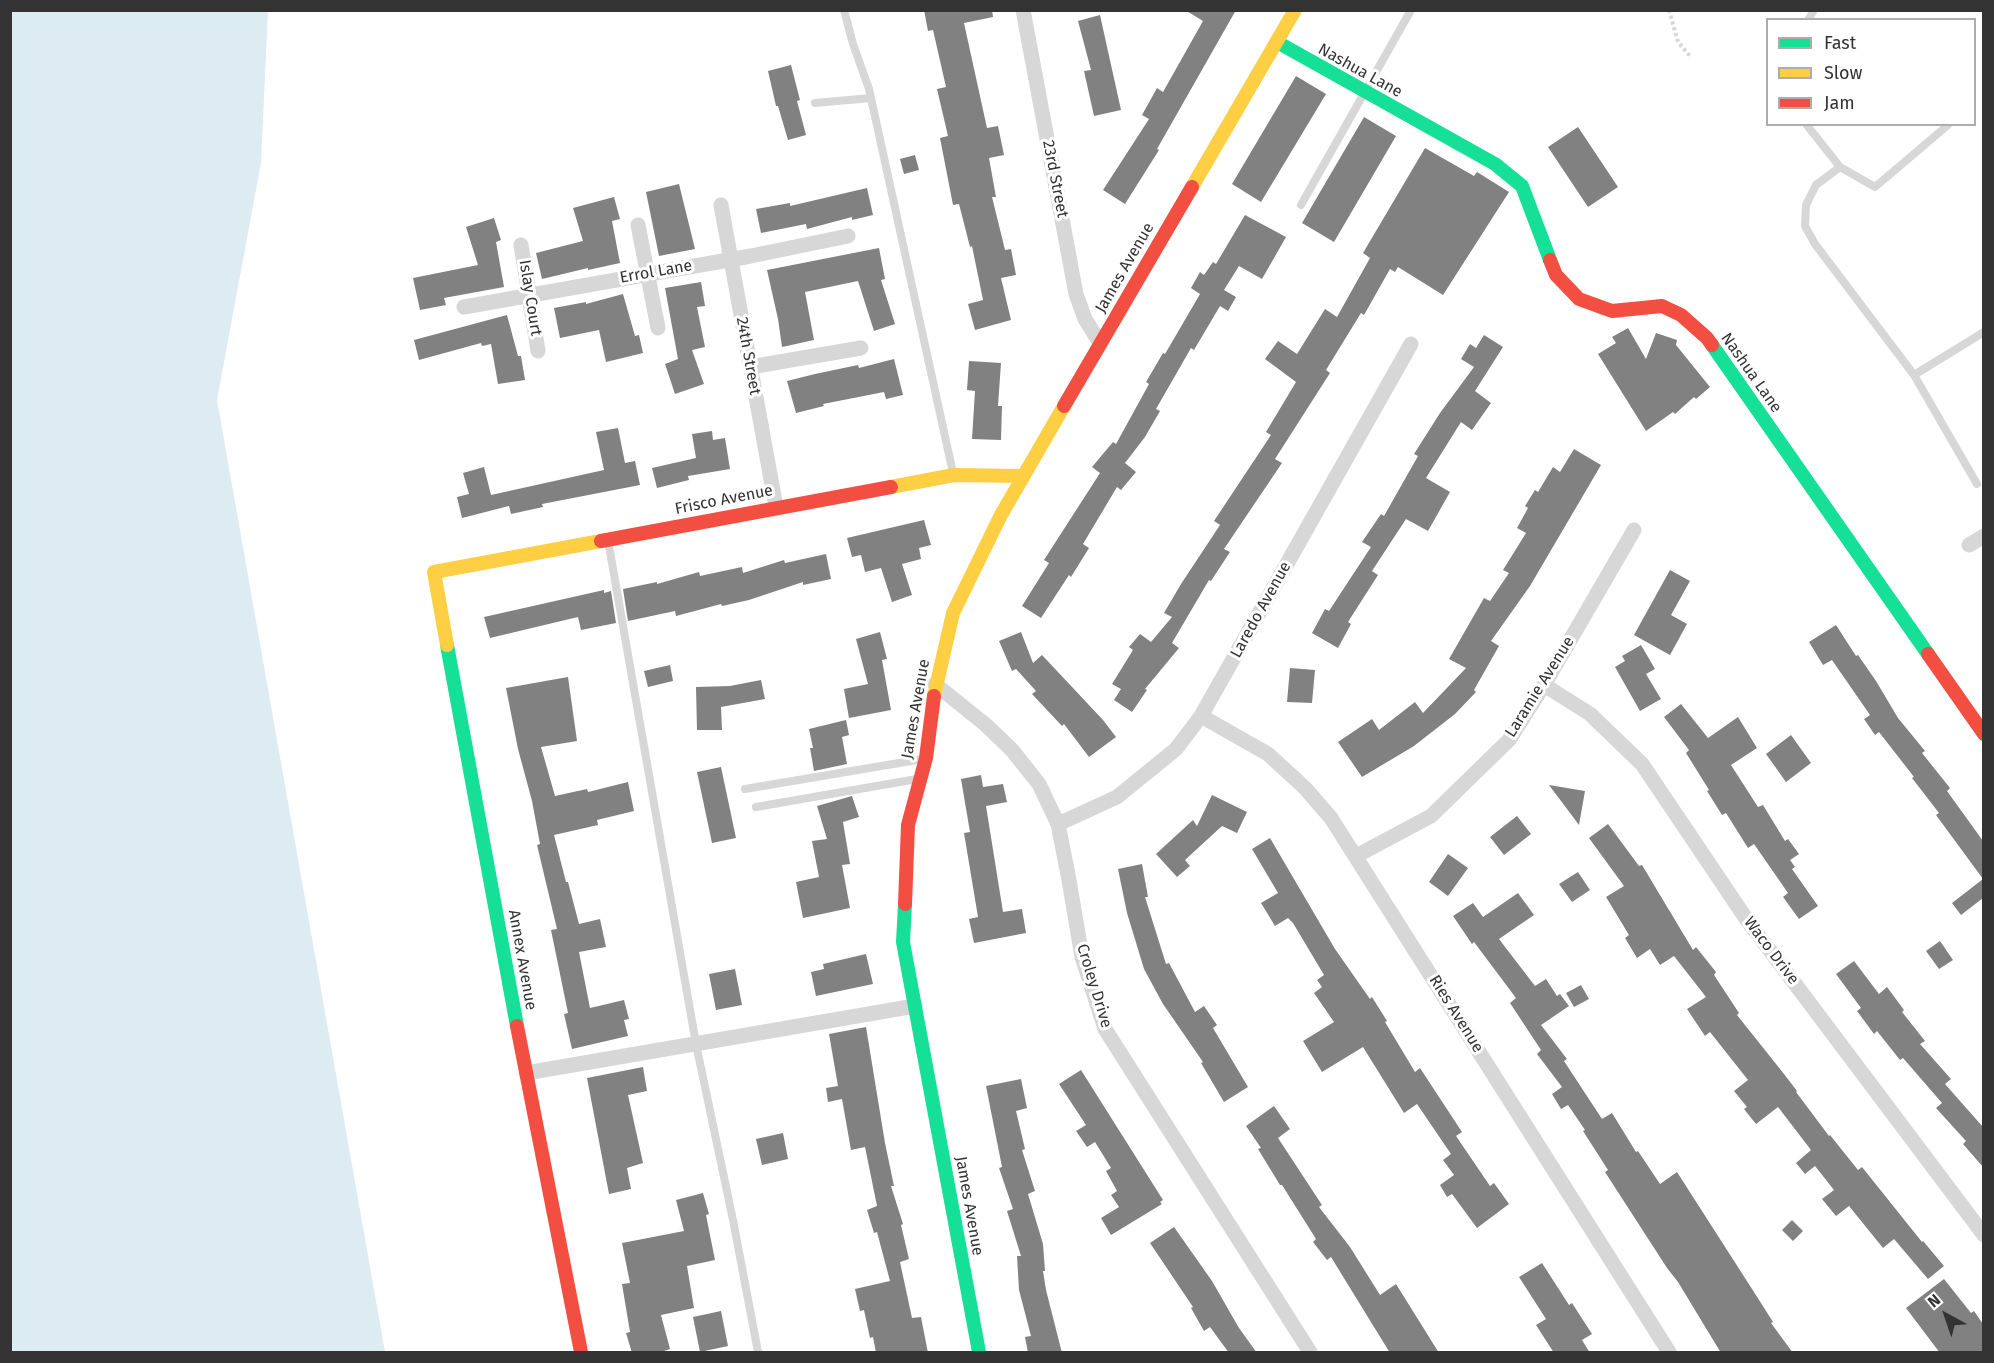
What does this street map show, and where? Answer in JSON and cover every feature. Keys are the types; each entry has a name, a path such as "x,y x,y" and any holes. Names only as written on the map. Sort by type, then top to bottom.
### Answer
{"street":[{"name":"23rd Street","path":"1023,10 1076,294 1086,319 1100,343"},
{"name":"James Avenue","path":"979,1353 903,942 908,825 926,758 935,684 953,613 1001,515 1294,10"},
{"name":"Nashua Lane","path":"1277,42 1495,164 1522,186 1556,275 1579,299 1612,311 1662,306 1681,315 1707,338 1983,734"},
{"name":"24th Street","path":"721,205 776,507"},
{"path":"638,225 658,328"},
{"name":"Errol Lane","path":"464,307 848,236"},
{"name":"Islay Court","path":"521,244 538,351"},
{"name":"Laredo Avenue","path":"1058,824 1117,797 1176,749 1202,716 1411,344"},
{"path":"750,367 861,348"},
{"name":"Frisco Avenue","path":"434,572 954,475 1023,476"},
{"name":"Laramie Avenue","path":"1356,856 1431,816 1509,740 1544,685 1634,530"},
{"path":"1969,544 1983,536"},
{"name":"Annex Avenue","path":"434,572 526,1073 581,1353"},
{"name":"Croley Drive","path":"935,684 986,725 1012,750 1039,784 1058,824 1070,880 1082,957 1105,1029 1310,1353"},
{"name":"Waco Drive","path":"1544,685 1590,714 1642,764 1747,920 1983,1235"},
{"name":"Ries Avenue","path":"1202,716 1268,754 1305,788 1331,818 1669,1353"},
{"path":"526,1073 915,1006"}],"lane":[{"path":"844,10 871,98 954,475"},
{"path":"1301,205 1412,10"},
{"path":"815,103 871,98"},
{"path":"1808,126 1840,167 1875,187 1946,126"},
{"path":"1840,167 1816,185 1806,205 1805,226 1815,244 1914,375 1977,484"},
{"path":"1914,375 1983,332"},
{"path":"608,539 696,1044 734,1220 758,1353"},
{"path":"745,789 926,758"},
{"path":"756,807 921,778"}],"path":[{"path":"1669,10 1678,42 1690,56"}],"shaded area":[{"path":"10,11 268,11 261,163 217,400 385,1352 11,1352"}],"building":[{"path":"924,10 992,10 993,17 964,23 987,128 998,126 1004,155 989,158 996,197 992,197 1005,250 1011,249 1016,275 1001,278 1011,320 975,330 968,304 983,300 972,246 970,247 959,204 953,205 940,138 948,136 937,89 946,87 933,30 928,31"},
{"path":"1185,10 1236,10 1157,149 1159,150 1125,204 1103,190 1149,119 1142,115 1157,88 1163,92 1203,21"},
{"path":"1100,15 1121,110 1094,116 1084,71 1091,70 1078,21"},
{"path":"791,65 806,135 788,140 778,106 776,106 768,71"},
{"path":"1296,76 1326,94 1261,202 1232,184"},
{"path":"1364,117 1396,136 1334,242 1302,223"},
{"path":"1578,127 1618,187 1588,207 1548,147"},
{"path":"1425,148 1474,176 1477,172 1509,192 1443,295 1398,267 1395,272 1390,269 1364,315 1361,313 1326,370 1330,373 1275,459 1282,463 1224,549 1230,552 1211,581 1209,580 1172,643 1179,648 1145,689 1147,690 1132,712 1114,700 1121,689 1112,684 1133,650 1129,647 1140,634 1151,642 1172,617 1164,613 1220,525 1214,521 1271,435 1266,432 1296,382 1265,359 1278,341 1297,354 1325,309 1337,317 1370,258 1363,253"},
{"path":"915,155 919,170 904,174 900,159"},
{"path":"679,184 695,249 659,256 646,192"},
{"path":"867,188 873,215 852,220 852,217 807,229 806,224 761,233 756,209 790,203 790,206"},
{"path":"614,197 620,219 612,221 620,263 542,279 536,253 583,241 573,208"},
{"path":"1245,215 1286,237 1262,279 1239,266 1224,290 1236,297 1228,311 1220,306 1194,350 1191,348 1156,409 1160,411 1145,437 1125,463 1136,472 1121,490 1117,487 1083,544 1089,548 1041,618 1022,606 1049,563 1044,560 1100,473 1092,467 1113,442 1116,444 1149,384 1146,382 1200,294 1191,288 1200,272 1204,275 1213,262 1216,264"},
{"path":"494,218 501,240 496,242 504,287 444,298 446,305 420,310 413,278 478,265 466,227"},
{"path":"879,248 885,279 881,280 895,324 874,331 858,281 805,292 814,340 782,347 767,270"},
{"path":"701,282 705,306 697,307 705,347 692,350 704,384 675,394 665,364 678,359 665,288"},
{"path":"623,294 635,336 639,335 643,353 606,362 599,330 560,338 554,308 586,302 586,304"},
{"path":"507,315 518,356 521,356 525,380 498,384 491,344 482,346 481,343 419,360 414,340"},
{"path":"1628,328 1646,359 1656,333 1677,340 1676,345 1710,387 1696,399 1694,397 1675,414 1673,412 1646,431 1598,354 1616,343 1612,337"},
{"path":"1484,335 1503,347 1475,391 1491,403 1472,430 1461,422 1426,478 1450,492 1428,531 1406,519 1372,571 1378,575 1348,622 1351,624 1338,648 1312,633 1325,609 1329,611 1371,547 1362,542 1381,514 1384,516 1418,456 1414,454 1440,413 1474,367 1461,359 1470,344 1476,348"},
{"path":"894,359 903,395 886,399 884,392 823,404 824,406 796,413 787,381"},
{"path":"969,361 1001,363 998,406 1002,406 1001,440 972,439 975,391 967,390"},
{"path":"618,428 625,463 635,461 640,485 542,504 543,507 511,514 509,506 462,518 457,497 469,494 463,473 484,467 491,495 604,470 596,432"},
{"path":"712,431 713,440 725,438 730,469 688,476 689,480 657,488 652,468 696,458 692,434"},
{"path":"1574,449 1601,465 1530,586 1491,641 1499,646 1474,690 1476,692 1455,714 1414,746 1362,777 1338,742 1372,719 1379,730 1415,702 1423,713 1466,668 1449,659 1484,598 1490,601 1509,573 1503,570 1526,533 1517,528 1528,508 1525,506 1535,490 1538,492 1553,467 1560,472"},
{"path":"924,520 931,545 919,548 921,559 902,564 912,595 892,602 881,568 865,572 861,555 852,557 847,538"},
{"path":"826,554 831,579 803,585 803,582 749,600 722,606 721,604 676,616 675,611 628,621 623,589 657,582 657,584 699,572 700,576 742,567 743,573 784,560 785,563"},
{"path":"1670,570 1690,581 1671,615 1687,624 1670,655 1634,635"},
{"path":"604,590 604,593 611,591 616,623 581,630 578,617 490,638 484,617"},
{"path":"1836,625 1876,681 1898,718 1925,751 1922,753 1950,788 1947,791 1983,841 1983,879 1936,815 1939,813 1912,778 1914,777 1879,732 1875,735 1864,719 1870,715 1832,660 1823,665 1809,642"},
{"path":"880,632 887,659 882,660 891,710 849,718 844,689 868,684 856,639"},
{"path":"1021,632 1033,663 1042,655 1116,737 1089,757 1064,724 1062,726 1032,694 1036,691 1016,669 1012,671 999,641"},
{"path":"1641,645 1655,669 1646,674 1661,699 1640,711 1615,667 1625,661 1622,656"},
{"path":"670,665 673,681 648,687 644,671"},
{"path":"1290,668 1315,670 1312,703 1287,702"},
{"path":"568,677 577,741 541,747 555,796 587,789 588,792 628,782 634,811 597,820 598,825 554,835 579,924 600,919 606,947 579,952 590,1008 624,1000 629,1019 624,1020 628,1036 572,1049 564,1014 568,1013 551,930 557,929 537,845 540,844 532,801 518,749 506,688"},
{"path":"761,680 765,699 721,707 722,730 697,730 696,687 730,686"},
{"path":"1681,704 1708,738 1738,717 1757,748 1731,765 1758,807 1763,805 1785,841 1788,839 1799,854 1790,860 1795,867 1792,869 1818,906 1799,919 1783,897 1788,893 1754,844 1748,848 1726,813 1722,815 1686,753 1689,750 1664,717"},
{"path":"846,720 849,735 842,737 847,764 814,771 809,729"},
{"path":"1791,735 1811,763 1786,782 1766,754"},
{"path":"721,767 736,838 712,843 697,772"},
{"path":"981,775 983,787 1003,784 1007,802 986,806 1003,912 1022,909 1026,933 974,943 969,919 978,917 964,833 970,832 961,779"},
{"path":"1549,785 1585,791 1579,825"},
{"path":"1212,795 1247,812 1237,833 1222,826 1185,860 1190,866 1177,877 1156,854 1193,820 1197,826"},
{"path":"852,796 859,817 843,822 850,864 842,865 850,908 803,918 796,882 819,877 812,841 827,839 817,806"},
{"path":"1517,816 1531,834 1504,855 1490,837"},
{"path":"1608,824 1639,866 1642,865 1693,950 1696,947 1716,972 1714,975 1739,1013 1737,1015 1829,1136 1858,1170 1862,1167 1944,1266 1928,1279 1894,1239 1883,1248 1849,1206 1836,1216 1822,1199 1834,1190 1815,1166 1805,1174 1796,1163 1811,1150 1778,1107 1756,1124 1744,1109 1747,1107 1734,1091 1748,1080 1710,1032 1705,1036 1687,1009 1706,997 1674,956 1660,965 1650,949 1637,958 1625,938 1629,935 1606,897 1624,886 1589,838"},
{"path":"1270,838 1335,949 1370,999 1372,997 1415,1072 1420,1068 1462,1132 1456,1136 1490,1186 1494,1183 1509,1204 1477,1228 1452,1194 1447,1197 1440,1185 1454,1175 1443,1160 1451,1154 1417,1104 1404,1113 1363,1047 1322,1072 1303,1041 1334,1022 1314,993 1322,987 1317,980 1324,975 1293,923 1288,918 1275,926 1261,903 1278,893 1252,849"},
{"path":"1448,854 1468,868 1448,896 1429,882"},
{"path":"1142,864 1148,897 1145,897 1166,964 1169,963 1195,1012 1204,1006 1217,1025 1213,1028 1248,1087 1224,1102 1201,1063 1203,1062 1163,1004 1144,969 1127,913 1118,869"},
{"path":"1578,872 1590,890 1572,902 1559,884"},
{"path":"1983,879 1983,898 1961,915 1952,903"},
{"path":"1518,893 1534,915 1499,939 1535,986 1546,979 1557,996 1560,994 1569,1006 1541,1025 1567,1059 1564,1061 1602,1119 1612,1113 1636,1152 1638,1151 1660,1184 1677,1172 1773,1322 1771,1323 1793,1353 1721,1353 1678,1282 1605,1172 1608,1170 1583,1131 1585,1130 1568,1105 1561,1109 1552,1094 1562,1087 1537,1054 1541,1050 1510,1003 1516,998 1474,942 1472,944 1453,916 1473,903 1483,917"},
{"path":"1940,941 1953,960 1939,969 1926,951"},
{"path":"866,954 873,984 816,996 811,972 824,969 823,964"},
{"path":"1854,961 1879,994 1887,987 1904,1010 1902,1012 1925,1041 1920,1044 1951,1079 1945,1084 1983,1127 1983,1167 1963,1144 1966,1141 1936,1108 1942,1103 1903,1058 1900,1060 1877,1031 1874,1034 1857,1011 1861,1008 1836,974"},
{"path":"735,969 742,1005 716,1010 709,974"},
{"path":"1581,985 1589,999 1574,1007 1566,993"},
{"path":"866,1027 894,1186 891,1186 903,1224 901,1225 909,1259 900,1262 912,1318 921,1317 928,1353 876,1353 873,1337 870,1338 864,1310 860,1311 855,1289 890,1281 877,1232 874,1233 867,1210 877,1206 865,1147 851,1150 842,1099 828,1102 826,1088 838,1086 829,1034"},
{"path":"643,1067 647,1091 628,1095 643,1163 627,1168 631,1189 609,1194 587,1078"},
{"path":"1081,1070 1163,1200 1160,1202 1162,1204 1111,1235 1101,1218 1119,1207 1111,1195 1117,1191 1106,1171 1111,1168 1095,1142 1087,1147 1076,1131 1086,1125 1059,1084"},
{"path":"1021,1079 1027,1108 1016,1111 1025,1149 1022,1150 1035,1191 1028,1194 1043,1244 1046,1290 1062,1353 1028,1353 1025,1337 1031,1336 1019,1290 1017,1256 1021,1256 1007,1211 1013,1209 999,1168 1002,1167 986,1086"},
{"path":"1274,1106 1290,1129 1278,1138 1322,1205 1319,1207 1350,1247 1380,1295 1396,1284 1439,1353 1390,1353 1331,1257 1327,1260 1313,1242 1316,1239 1280,1185 1258,1149 1261,1148 1246,1126"},
{"path":"783,1133 788,1159 762,1165 756,1139"},
{"path":"703,1193 709,1214 706,1215 715,1260 687,1266 694,1308 661,1315 670,1349 658,1353 632,1353 626,1333 630,1332 622,1284 630,1283 622,1243 684,1231 676,1200"},
{"path":"1792,1220 1803,1231 1793,1241 1782,1230"},
{"path":"1174,1227 1212,1281 1239,1328 1257,1353 1229,1353 1210,1327 1204,1331 1191,1308 1193,1307 1150,1243"},
{"path":"1542,1263 1569,1305 1572,1303 1592,1334 1582,1340 1590,1353 1554,1353 1536,1325 1546,1319 1519,1277"},
{"path":"1944,1279 1971,1313 1974,1311 1983,1324 1983,1353 1940,1353 1906,1308"},
{"path":"721,1311 728,1346 700,1352 693,1317"}],"traffic: fast":[{"path":"1277,42 1495,164 1522,186 1550,260"},
{"path":"1712,345 1928,654"},
{"path":"447,645 517,1026"},
{"path":"905,904 903,942 979,1352"}],"traffic: slow":[{"path":"1192,187 1295,10"},
{"path":"934,696 953,613 1001,515 1064,406"},
{"path":"891,487 954,475 1023,476"},
{"path":"447,645 434,572 601,541"}],"traffic: jam":[{"path":"1064,406 1192,187"},
{"path":"1550,260 1556,275 1579,299 1612,311 1662,306 1681,315 1712,345"},
{"path":"601,541 891,487"},
{"path":"1928,654 1984,734"},
{"path":"905,904 908,825 926,758 934,696"},
{"path":"517,1026 581,1352"}]}
